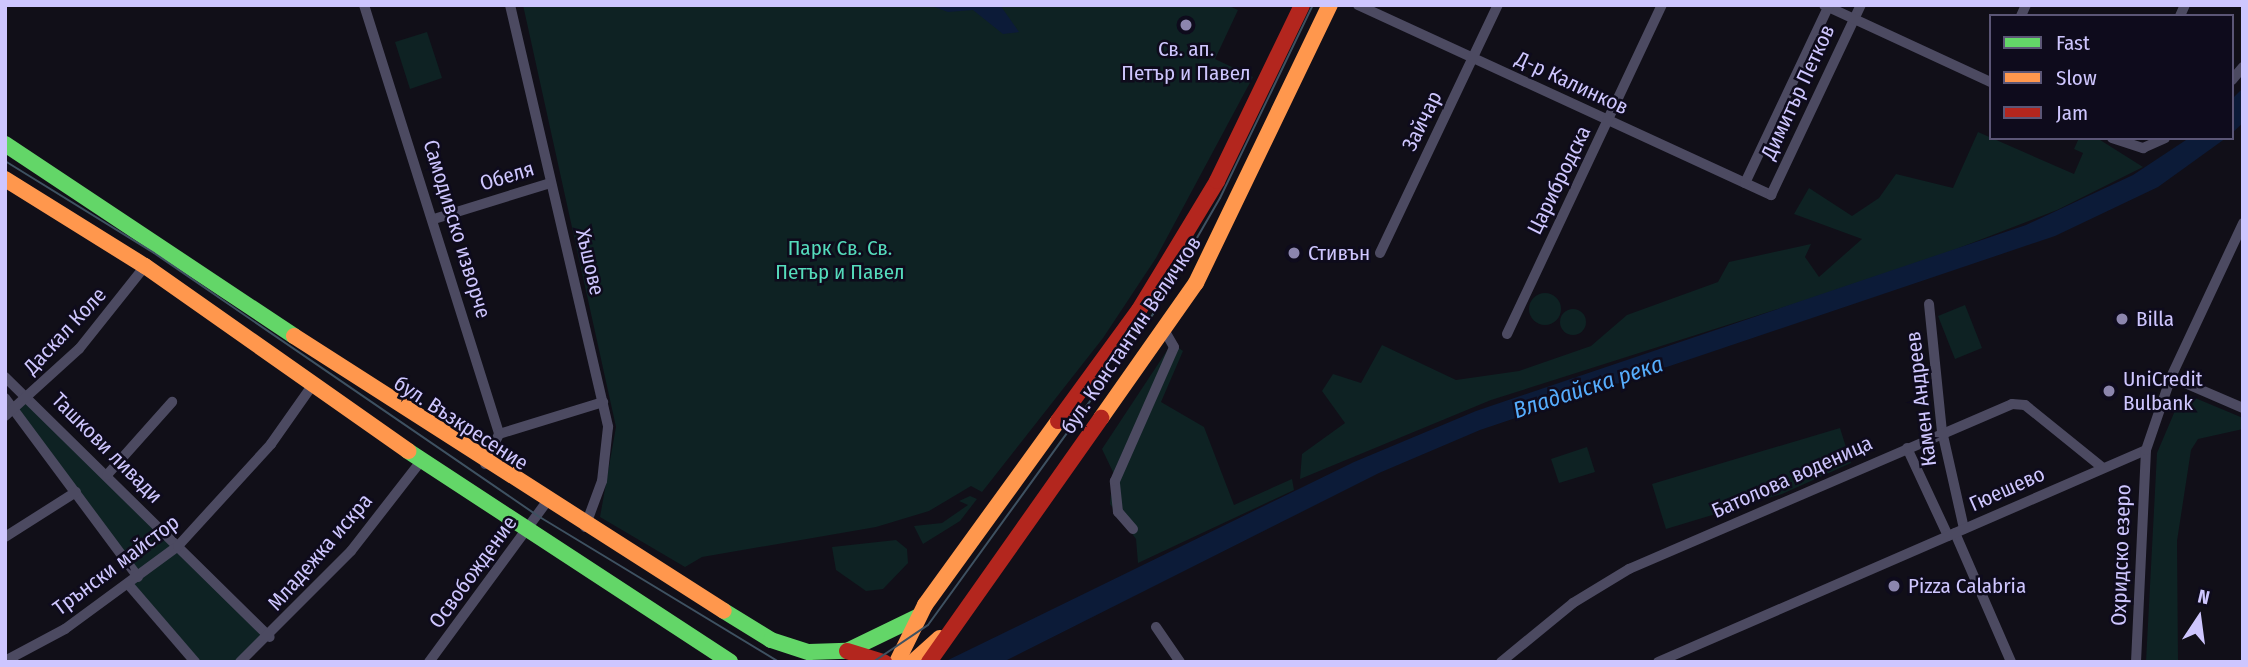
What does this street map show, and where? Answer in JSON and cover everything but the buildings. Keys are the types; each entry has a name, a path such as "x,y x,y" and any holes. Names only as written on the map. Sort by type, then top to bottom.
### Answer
{"main road":[{"name":"бул. Константин Величков","path":"897,662 917,617 1139,310 1217,181 1302,5"},
{"name":"бул. Константин Величков","path":"949,630 1212,266 1330,5"},
{"name":"бул. Възкресение","path":"5,144 485,464 771,640 809,652 847,651 917,617"},
{"path":"5,179 145,266 526,534 730,662"},
{"path":"913,662 949,630"},
{"path":"929,662 949,630"},
{"path":"847,651 884,662"}],"street":[{"name":"Самодивско изворче","path":"364,5 434,219 499,434"},
{"name":"Хъшове","path":"510,5 603,402 607,458 585,527"},
{"name":"Д-р Калинков","path":"1358,5 1771,195"},
{"name":"Зайчар","path":"1380,253 1498,5"},
{"name":"Царибродска","path":"1507,334 1662,5"},
{"name":"Димитър Петков","path":"1771,195 1861,5"},
{"name":"Димитър Петков","path":"1745,183 1827,6"},
{"path":"1827,6 1989,81"},
{"name":"Обеля","path":"434,219 550,183"},
{"path":"2146,450 2171,377 2243,223"},
{"name":"Даскал Коле","path":"9,413 30,397 116,309 145,266"},
{"name":"Камен Андреев","path":"1929,304 1956,532 2011,662"},
{"path":"1133,529 1115,503 1122,455 1174,347 1164,330"},
{"name":"Ташкови ливади","path":"5,377 30,397 270,637"},
{"path":"2171,377 2243,408"},
{"name":"Трънски майстор","path":"5,661 128,584 178,545 271,444 314,383"},
{"name":"Ташкови ливади","path":"5,398 9,413 76,492 138,576"},
{"path":"107,475 172,402"},
{"path":"485,464 499,434 603,402"},
{"name":"Батолова воденица","path":"1501,662 1598,585 1942,431 2021,403 2103,468"},
{"path":"1907,448 1956,532"},
{"name":"Гюешево","path":"1658,662 2146,450"},
{"name":"Охридско езеро","path":"2136,662 2146,450"},
{"name":"Младежка искра","path":"242,661 270,637 351,551 421,461"},
{"path":"5,537 76,492"},
{"name":"Освобождение","path":"429,662 547,503"},
{"path":"128,584 195,662"},
{"path":"1156,627 1180,662"}],"green space":[{"name":"Парк Св. Св. Петър и Павел","path":"523,5 1227,5 1238,10 1215,59 1253,77 1156,258 1103,338 982,492 971,486 929,511 876,527 702,557 685,567 600,517 616,427"},
{"path":"427,32 442,78 410,89 395,42"},
{"path":"1978,132 1989,137 1989,140 1996,140 2074,174 2083,153 2074,149 2078,140 2100,140 2143,167 2057,210 1907,268 1491,400 1300,479 1302,454 1345,423 1322,391 1333,374 1361,383 1382,345 1456,380 1519,371 1591,346 1627,315 1718,282 1729,262 1811,244 1805,257 1819,277 1862,239 1794,214 1809,188 1852,216 1879,198 1896,174 1953,188"},
{"path":"1545,293 1557,297 1561,309 1557,321 1545,325 1533,321 1529,309 1533,297"},
{"path":"1965,305 1982,348 1955,359 1938,316"},
{"path":"1573,309 1583,312 1586,322 1583,332 1573,335 1563,332 1560,322 1563,312"},
{"path":"1172,343 1183,351 1161,402 1204,427 1234,505 1292,479 1294,490 1138,563 1136,539 1110,504 1113,472 1102,449"},
{"path":"2188,395 2243,418 2243,429 2198,439 2191,450 2177,541 2178,662 2146,662 2157,453 2180,399"},
{"path":"30,400 176,546 138,574 15,411"},
{"path":"1840,428 1851,463 1782,494 1666,529 1652,484"},
{"path":"1587,447 1595,472 1559,483 1551,459"},
{"path":"970,496 977,499 960,521 923,544 914,526 942,523 968,505 959,501"},
{"path":"896,540 907,549 908,563 883,589 866,591 836,570 832,547"},
{"path":"178,546 270,637 240,662 195,662 128,584"}],"water":[{"path":"929,5 1000,5 1019,32 1003,34 973,10 948,12"},
{"path":"2243,88 2243,123 2234,131 2234,97"},
{"name":"Владайска река","path":"2186,140 2223,140 2158,187 2055,236 1480,430 1379,473 1003,662 944,662 1354,462 1476,411 2026,225 2133,175"}],"tram line":[{"path":"873,662 928,625 1153,314 1220,198 1313,5"},
{"path":"5,161 154,253 538,516 779,662"}],"traffic: fast":[{"path":"5,144 294,336"},
{"path":"408,451 730,662"},
{"path":"724,611 771,640 809,652 847,651 917,617"}],"traffic: slow":[{"path":"1101,418 1196,283 1330,5"},
{"path":"5,179 145,266 408,451"},
{"path":"294,336 724,611"},
{"path":"897,662 925,605 1058,421"},
{"path":"913,662 940,638"}],"traffic: jam":[{"path":"1058,421 1139,310 1217,181 1302,5"},
{"path":"929,662 1101,418"},
{"path":"847,651 884,662"}],"place":[{"name":"Св. ап. Петър и Павел","path":"1186,25"},
{"name":"Стивън","path":"1294,253"},
{"name":"Billa","path":"2122,319"},
{"name":"UniCredit Bulbank","path":"2109,391"},
{"name":"Pizza Calabria","path":"1894,586"}]}
